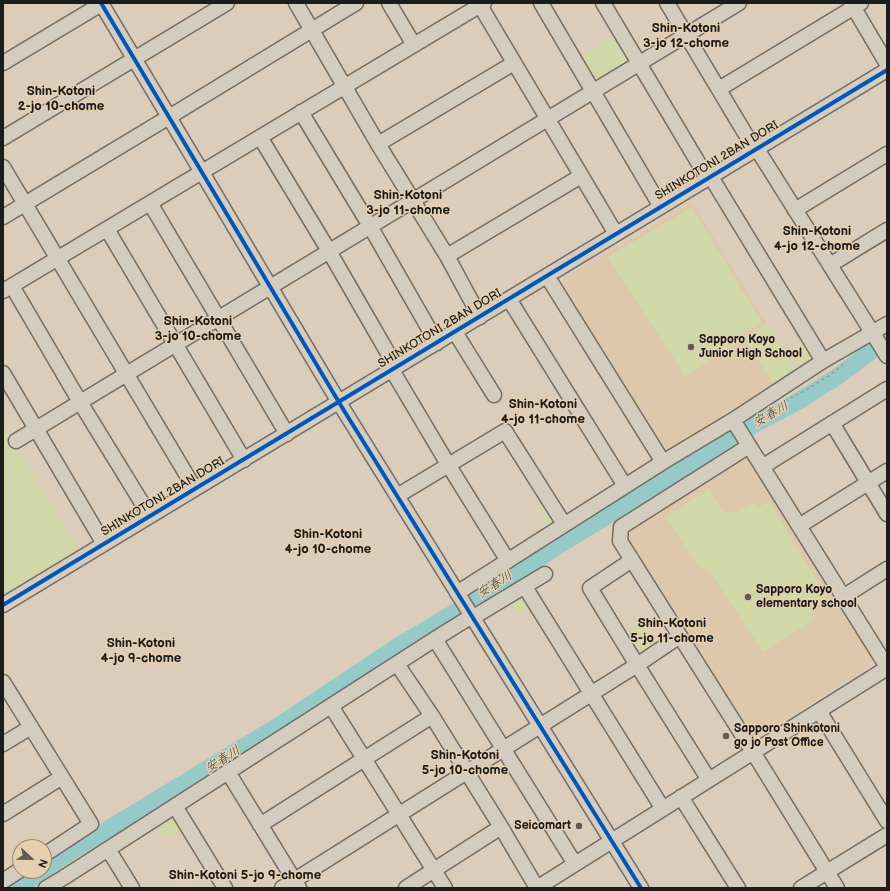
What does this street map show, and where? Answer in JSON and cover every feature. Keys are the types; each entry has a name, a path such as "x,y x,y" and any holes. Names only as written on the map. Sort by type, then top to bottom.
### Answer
{"street":[{"path":"3,63 102,3 339,402 641,888"},
{"path":"3,138 227,3"},
{"path":"296,3 378,144 447,256 480,317"},
{"path":"3,217 169,118 356,3"},
{"path":"389,3 414,45"},
{"path":"541,3 661,207"},
{"path":"603,3 709,178 824,361"},
{"path":"667,3 719,90 880,345"},
{"path":"16,441 739,3"},
{"path":"150,516 80,402 7,289 58,258 481,4 484,12 616,234"},
{"path":"719,90 855,4 887,64"},
{"path":"378,144 514,63"},
{"name":"SHINKOTONI 2BAN DORI","path":"3,605 887,70"},
{"path":"301,112 370,226 437,343"},
{"path":"260,137 329,251 449,466 508,561"},
{"path":"795,210 887,154"},
{"path":"3,167 195,489"},
{"path":"447,256 581,176"},
{"path":"150,203 287,434"},
{"path":"107,229 244,460"},
{"path":"830,265 887,230"},
{"path":"547,276 663,462"},
{"path":"509,299 625,486"},
{"path":"880,345 887,324"},
{"path":"455,332 494,395"},
{"path":"837,888 620,541 620,527 741,433 824,361 880,345"},
{"path":"3,373 104,544"},
{"path":"762,467 887,389"},
{"path":"832,423 887,514"},
{"path":"397,496 449,466 506,430 564,524"},
{"path":"465,606 508,561 564,524 663,462 741,433"},
{"path":"397,664 467,771 537,888 887,668 741,433"},
{"path":"799,526 887,471"},
{"path":"632,560 590,588 709,780"},
{"path":"843,596 887,569"},
{"path":"465,606 525,587 545,574"},
{"path":"525,587 663,809"},
{"path":"46,888 66,883 108,849 467,619 465,606"},
{"path":"228,772 260,825 292,885 467,771 591,693 637,666 680,636"},
{"path":"435,639 575,864"},
{"path":"3,682 91,824 52,850"},
{"path":"331,706 444,888"},
{"path":"819,711 887,821"},
{"path":"260,825 432,716"},
{"path":"3,744 31,727"},
{"path":"3,814 62,777"},
{"path":"681,797 738,888"},
{"path":"175,806 225,888"},
{"path":"406,888 501,827"},
{"path":"801,888 887,834"},
{"path":"108,849 132,888"},
{"path":"4,884 12,877"}],"shaded area":[{"name":"Sapporo Koyo Junior High School","path":"692,202 796,371 673,449 662,446 561,286 565,277"},
{"name":"Sapporo Koyo elementary school","path":"740,456 747,458 872,659 871,666 755,738 751,737 624,535 627,527"}],"green space":[{"path":"617,34 632,60 598,81 583,55"},
{"path":"692,207 762,323 740,335 743,340 685,376 608,257"},
{"path":"767,323 796,371 774,385 744,337"},
{"path":"810,345 819,360 800,371 792,356"},
{"path":"3,424 78,549 3,595"},
{"path":"709,488 723,511 734,513 755,503 758,508 769,501 826,596 809,606 813,613 810,615 813,620 763,652 709,570 698,567 666,517"},
{"path":"546,502 558,520 548,526 537,508"},
{"path":"525,593 532,605 518,614 511,602"},
{"path":"645,620 658,642 643,651 629,629"},
{"path":"174,813 182,828 164,839 155,825"}],"waterway":[{"name":"安春川","path":"52,864 278,726 398,646 474,601 560,545 748,428 795,403 837,377 875,348 887,341"},
{"name":"安春川","path":"17,888 30,879"}],"cycle path":[{"path":"101,3 343,409 641,888"},
{"path":"3,605 887,70"}],"place":[{"name":"Sapporo Koyo Junior High School","path":"691,347"},
{"name":"Sapporo Koyo elementary school","path":"748,597"},
{"name":"Sapporo Shinkotoni go jo Post Office","path":"726,736"},
{"name":"Seicomart","path":"579,826"}],"district":[{"name":"Shin-Kotoni 3-jo 12-chome","path":"686,36"},
{"name":"Shin-Kotoni 2-jo 10-chome","path":"61,100"},
{"name":"Shin-Kotoni 3-jo 11-chome","path":"408,204"},
{"name":"Shin-Kotoni 4-jo 12-chome","path":"817,240"},
{"name":"Shin-Kotoni 3-jo 10-chome","path":"198,330"},
{"name":"Shin-Kotoni 4-jo 11-chome","path":"543,412"},
{"name":"Shin-Kotoni 4-jo 10-chome","path":"328,542"},
{"name":"Shin-Kotoni 5-jo 11-chome","path":"672,632"},
{"name":"Shin-Kotoni 4-jo 9-chome","path":"141,652"},
{"name":"Shin-Kotoni 5-jo 10-chome","path":"465,764"},
{"name":"Shin-Kotoni 5-jo 9-chome","path":"245,876"}]}
